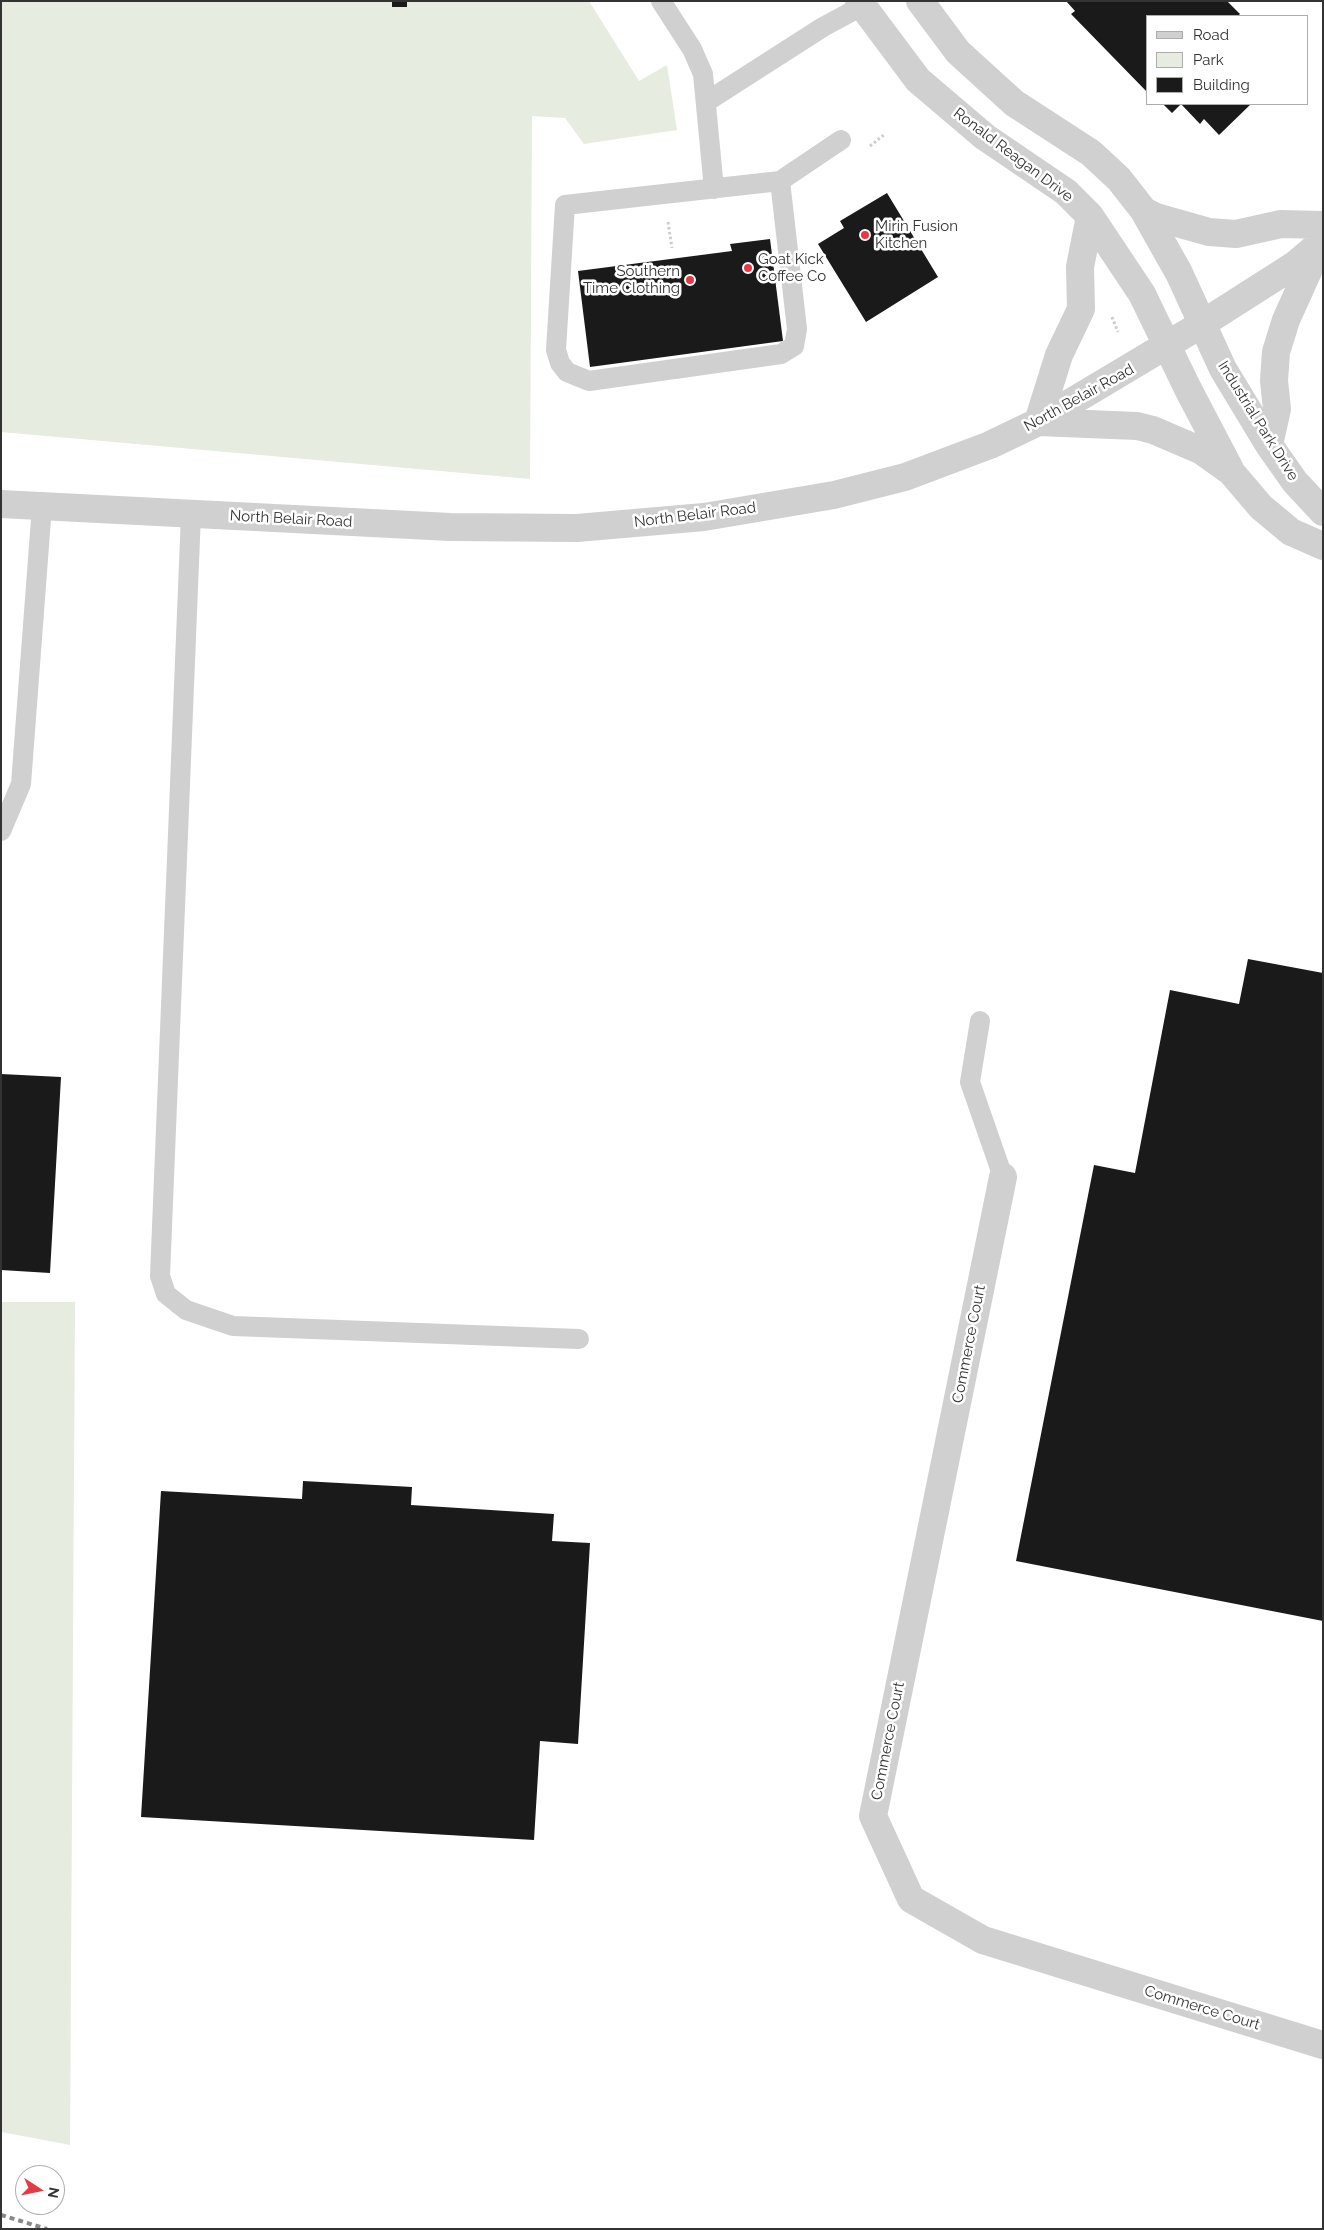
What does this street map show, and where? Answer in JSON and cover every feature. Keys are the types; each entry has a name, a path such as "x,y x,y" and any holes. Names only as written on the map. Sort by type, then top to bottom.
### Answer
{"street":[{"path":"920,1 958,52 1014,103 1091,153 1119,179 1144,211 1164,244 1202,324"},
{"name":"Ronald Reagan Drive","path":"864,3 918,80 985,137 1066,192 1090,216 1142,294 1167,346"},
{"path":"1144,211 1184,225 1218,232 1236,234 1281,224 1322,237 1286,320 1276,352 1274,381 1277,409 1269,445"},
{"path":"1090,216 1080,266 1081,310 1058,355 1038,422 1137,426 1153,430 1202,451 1232,472"},
{"name":"North Belair Road","path":"1,504 450,527 577,528 704,517 834,495 906,477 990,445 1038,422 1167,346 1296,264 1322,237"},
{"name":"Industrial Park Drive","path":"1202,324 1222,369 1269,445 1295,482 1323,512"},
{"path":"1167,346 1232,472 1261,507 1291,532 1323,546"},
{"name":"Commerce Court","path":"1003,1177 873,1816 911,1899 983,1940 1323,2045"}],"lane":[{"path":"661,1 692,50 703,74 714,189"},
{"path":"706,102 864,3"},
{"path":"780,182 797,329 794,346 781,354 589,381 567,372 560,363 556,350 565,205 780,182 841,140"},
{"path":"1,831 21,784 42,506"},
{"path":"191,514 160,1276 166,1294 186,1310 233,1326 579,1339"},
{"path":"980,1020 970,1082 1003,1177"}],"path":[{"path":"668,215 672,248"},
{"path":"1110,310 1118,332"}],"green space":[{"path":"1,1 589,1 639,81 667,65 677,130 584,144 565,118 532,116 530,479 1,432"},
{"path":"1,1302 75,1302 70,2145 1,2132"}],"building":[{"path":"392,1 407,1 407,7 392,7"},
{"path":"1066,1 1227,1 1240,14 1146,15 1146,91 1071,14 1075,11"},
{"path":"1164,105 1180,105 1172,113"},
{"path":"1182,105 1250,105 1219,135 1204,119 1200,124"},
{"path":"887,193 938,277 866,322 818,244 844,228 840,221"},
{"path":"770,239 783,341 590,367 578,271 732,251 730,244"},
{"path":"1248,959 1323,973 1323,1621 1016,1561 1094,1165 1135,1173 1170,990 1239,1004"},
{"path":"1,1074 61,1077 50,1273 1,1270"},
{"path":"303,1481 412,1487 411,1505 554,1514 552,1541 590,1543 578,1744 540,1741 534,1840 141,1817 161,1491 302,1499"}],"railway":[{"path":"1,2215 47,2229"}],"place":[{"name":"Mirin Fusion Kitchen","path":"865,235"},
{"name":"Goat Kick Coffee Co","path":"748,268"},
{"name":"Southern Time Clothing","path":"690,280"}]}
